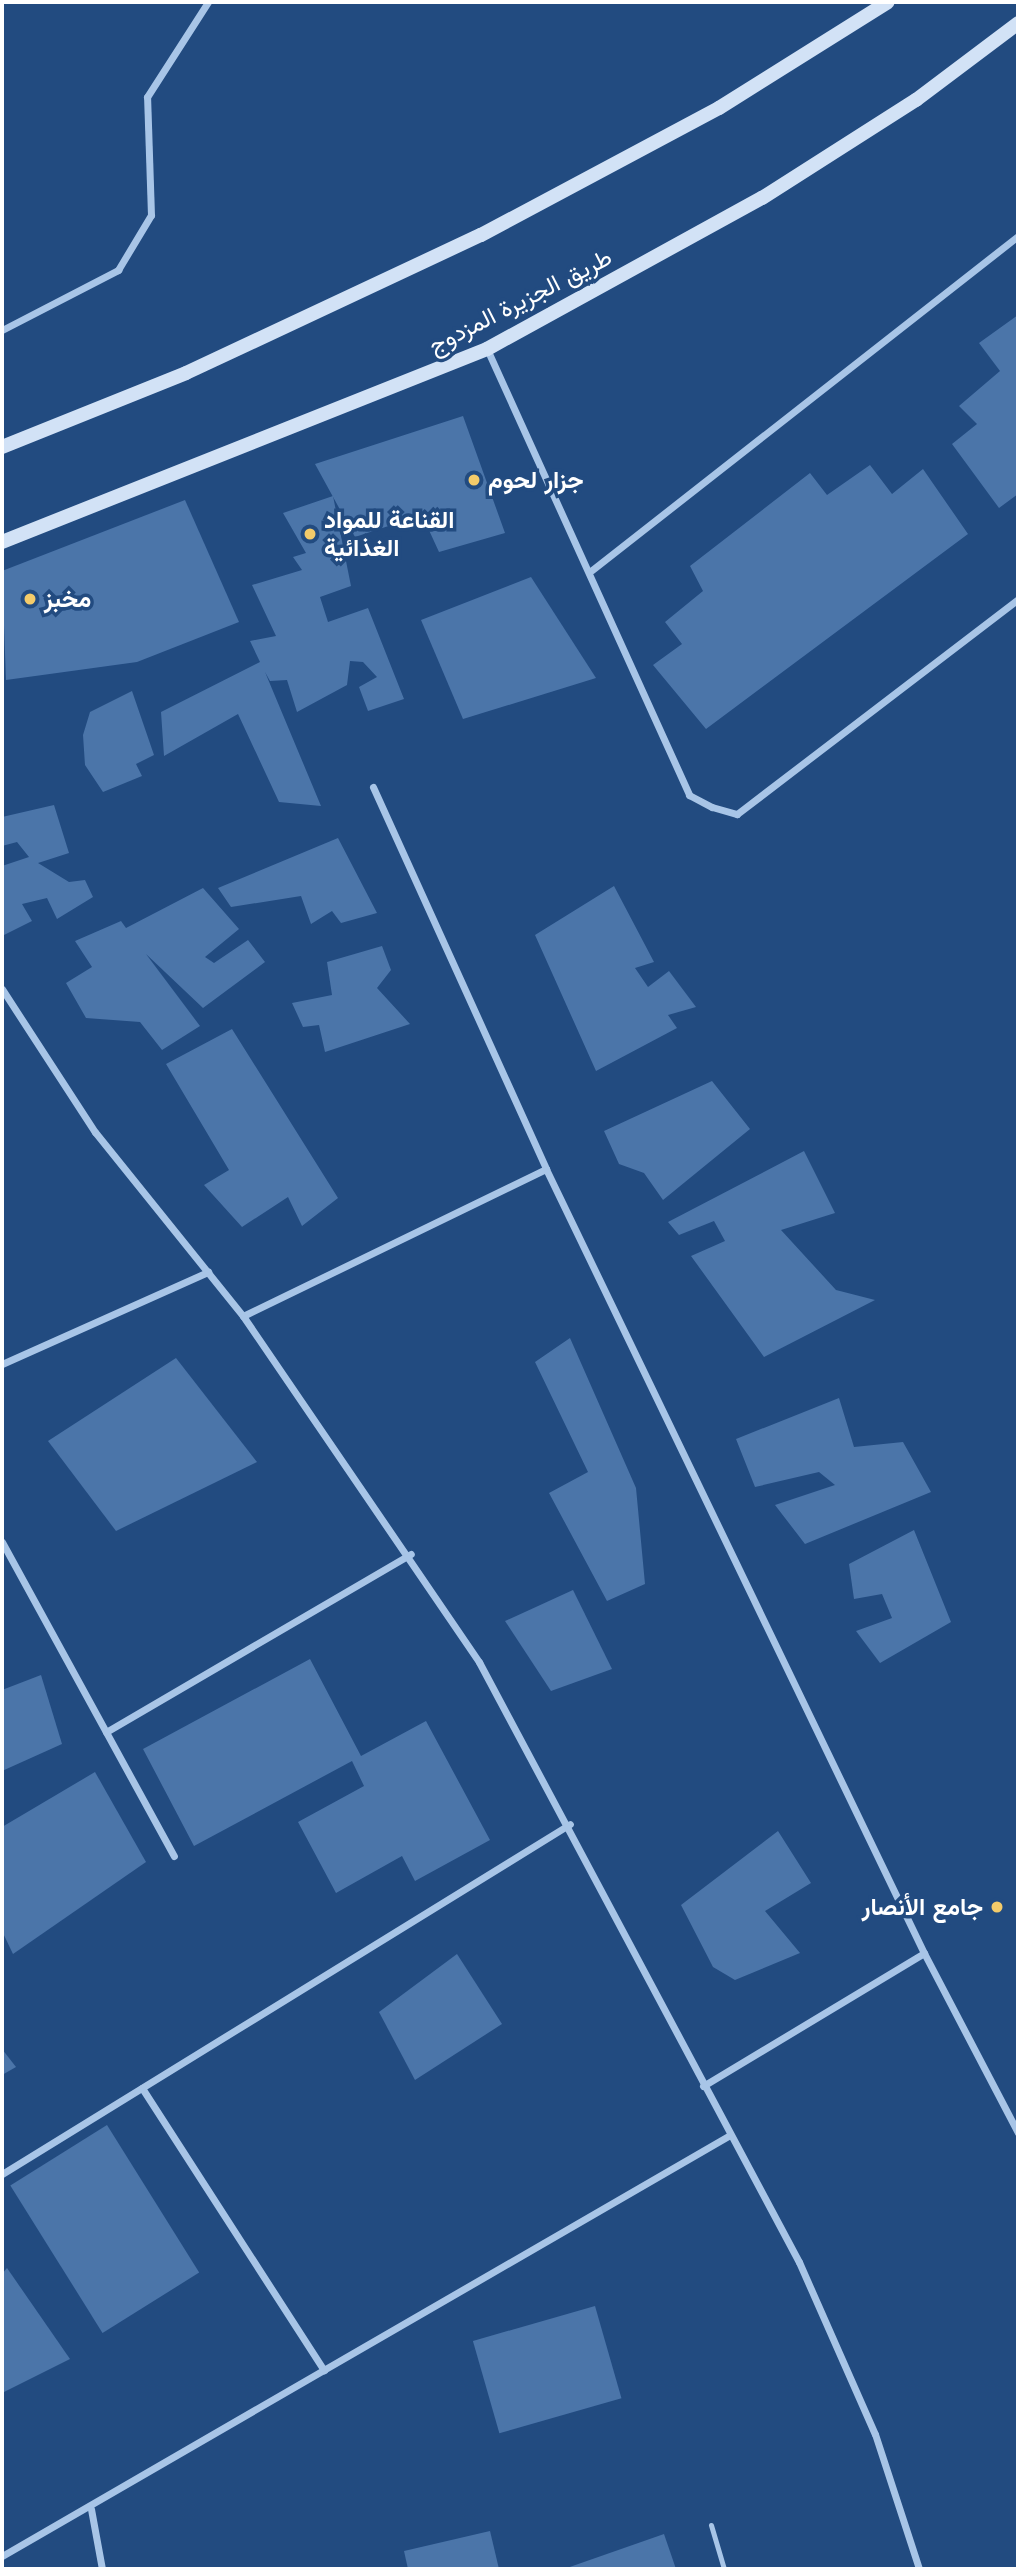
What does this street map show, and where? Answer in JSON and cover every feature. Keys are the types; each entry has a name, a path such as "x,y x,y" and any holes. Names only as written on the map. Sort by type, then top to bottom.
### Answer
{"main road":[{"path":"2,447 186,373 481,235 719,108 888,2"},
{"name":"طريق الجزيرة المزدوج","path":"2,542 487,349 762,198 916,100 1018,23"}],"street":[{"path":"2,330 118,270 151,215 147,97 208,2"},
{"path":"592,570 1018,236"},
{"path":"487,349 592,570 689,795 737,814 1018,599"},
{"path":"373,788 546,1169 924,1952 1018,2133"},
{"path":"2,989 95,1132 243,1316 411,1554 570,1824 703,2086 799,2262 875,2434 919,2569"},
{"path":"243,1316 546,1169"},
{"path":"2,1364 208,1272"},
{"path":"2,1542 174,1856"},
{"path":"106,1732 411,1554"},
{"path":"2,2174 570,1824"},
{"path":"703,2086 924,1952"},
{"path":"142,2088 324,2370"},
{"path":"2,2556 91,2509 324,2370 730,2135"},
{"path":"91,2509 102,2569"}],"lane":[{"path":"711,2525 724,2569"}],"building":[{"path":"1018,315 1018,494 999,508 952,444 977,424 959,406 1000,371 979,343"},
{"path":"463,416 505,533 439,552 422,515 355,537 315,464"},
{"path":"870,465 892,494 923,469 968,534 706,729 653,665 682,644 665,622 703,591 690,566 810,473 827,495"},
{"path":"333,496 351,586 320,597 328,622 368,608 404,699 368,711 359,687 377,677 363,662 350,661 347,685 297,712 287,680 270,681 265,672 321,806 279,802 238,714 164,756 161,712 260,662 250,641 276,636 252,585 302,570 293,557 306,553 283,513"},
{"path":"185,500 239,622 137,662 6,680 2,571"},
{"path":"531,577 596,678 463,719 421,620"},
{"path":"132,691 154,755 136,764 142,776 103,792 85,765 83,735 90,712"},
{"path":"54,805 69,853 38,863 69,882 85,880 93,897 57,919 47,898 22,904 32,921 2,936 2,866 29,857 17,842 2,846 2,817"},
{"path":"338,838 377,913 341,923 332,911 311,924 301,896 231,907 218,888"},
{"path":"614,886 654,962 635,968 648,987 669,971 696,1007 668,1015 677,1028 596,1071 535,935"},
{"path":"203,888 239,929 205,957 214,963 248,940 265,962 203,1008 146,954 200,1026 162,1050 140,1022 86,1018 66,983 92,967 75,941 121,921 126,928"},
{"path":"382,946 391,970 377,988 410,1024 325,1052 319,1025 303,1027 292,1003 332,995 327,962"},
{"path":"232,1029 338,1198 302,1226 288,1197 242,1227 204,1185 229,1170 166,1064"},
{"path":"712,1081 750,1129 663,1200 644,1173 619,1164 604,1131"},
{"path":"804,1151 835,1213 781,1230 836,1290 875,1300 764,1357 691,1256 725,1241 714,1221 679,1235 668,1222"},
{"path":"570,1338 636,1488 645,1584 607,1601 549,1493 588,1472 535,1362"},
{"path":"176,1358 257,1462 116,1531 48,1441"},
{"path":"839,1398 854,1447 903,1442 931,1492 805,1544 775,1505 835,1485 819,1472 755,1487 736,1439"},
{"path":"914,1530 951,1622 880,1663 856,1631 892,1618 882,1594 854,1599 849,1564"},
{"path":"573,1590 612,1669 551,1691 505,1621"},
{"path":"310,1659 361,1756 426,1721 490,1840 415,1881 402,1856 336,1893 298,1822 364,1786 352,1761 194,1846 143,1749"},
{"path":"41,1675 62,1744 2,1771 2,1690"},
{"path":"95,1772 146,1862 13,1954 2,1931 2,1827"},
{"path":"778,1831 811,1883 765,1911 800,1953 735,1980 713,1967 681,1905"},
{"path":"457,1954 502,2024 415,2080 379,2012"},
{"path":"2,2049 16,2067 2,2075"},
{"path":"107,2125 199,2273 103,2333 10,2185"},
{"path":"7,2268 70,2359 2,2393 2,2274"},
{"path":"595,2306 621,2398 499,2433 473,2341"},
{"path":"490,2531 499,2569 408,2569 404,2551"},
{"path":"664,2534 676,2569 564,2569"}],"place":[{"name":"جزار لحوم","path":"474,480"},
{"name":"القناعة للمواد الغذائية","path":"310,534"},
{"name":"مخبز","path":"30,599"},
{"name":"جامع الأنصار","path":"997,1907"}]}
